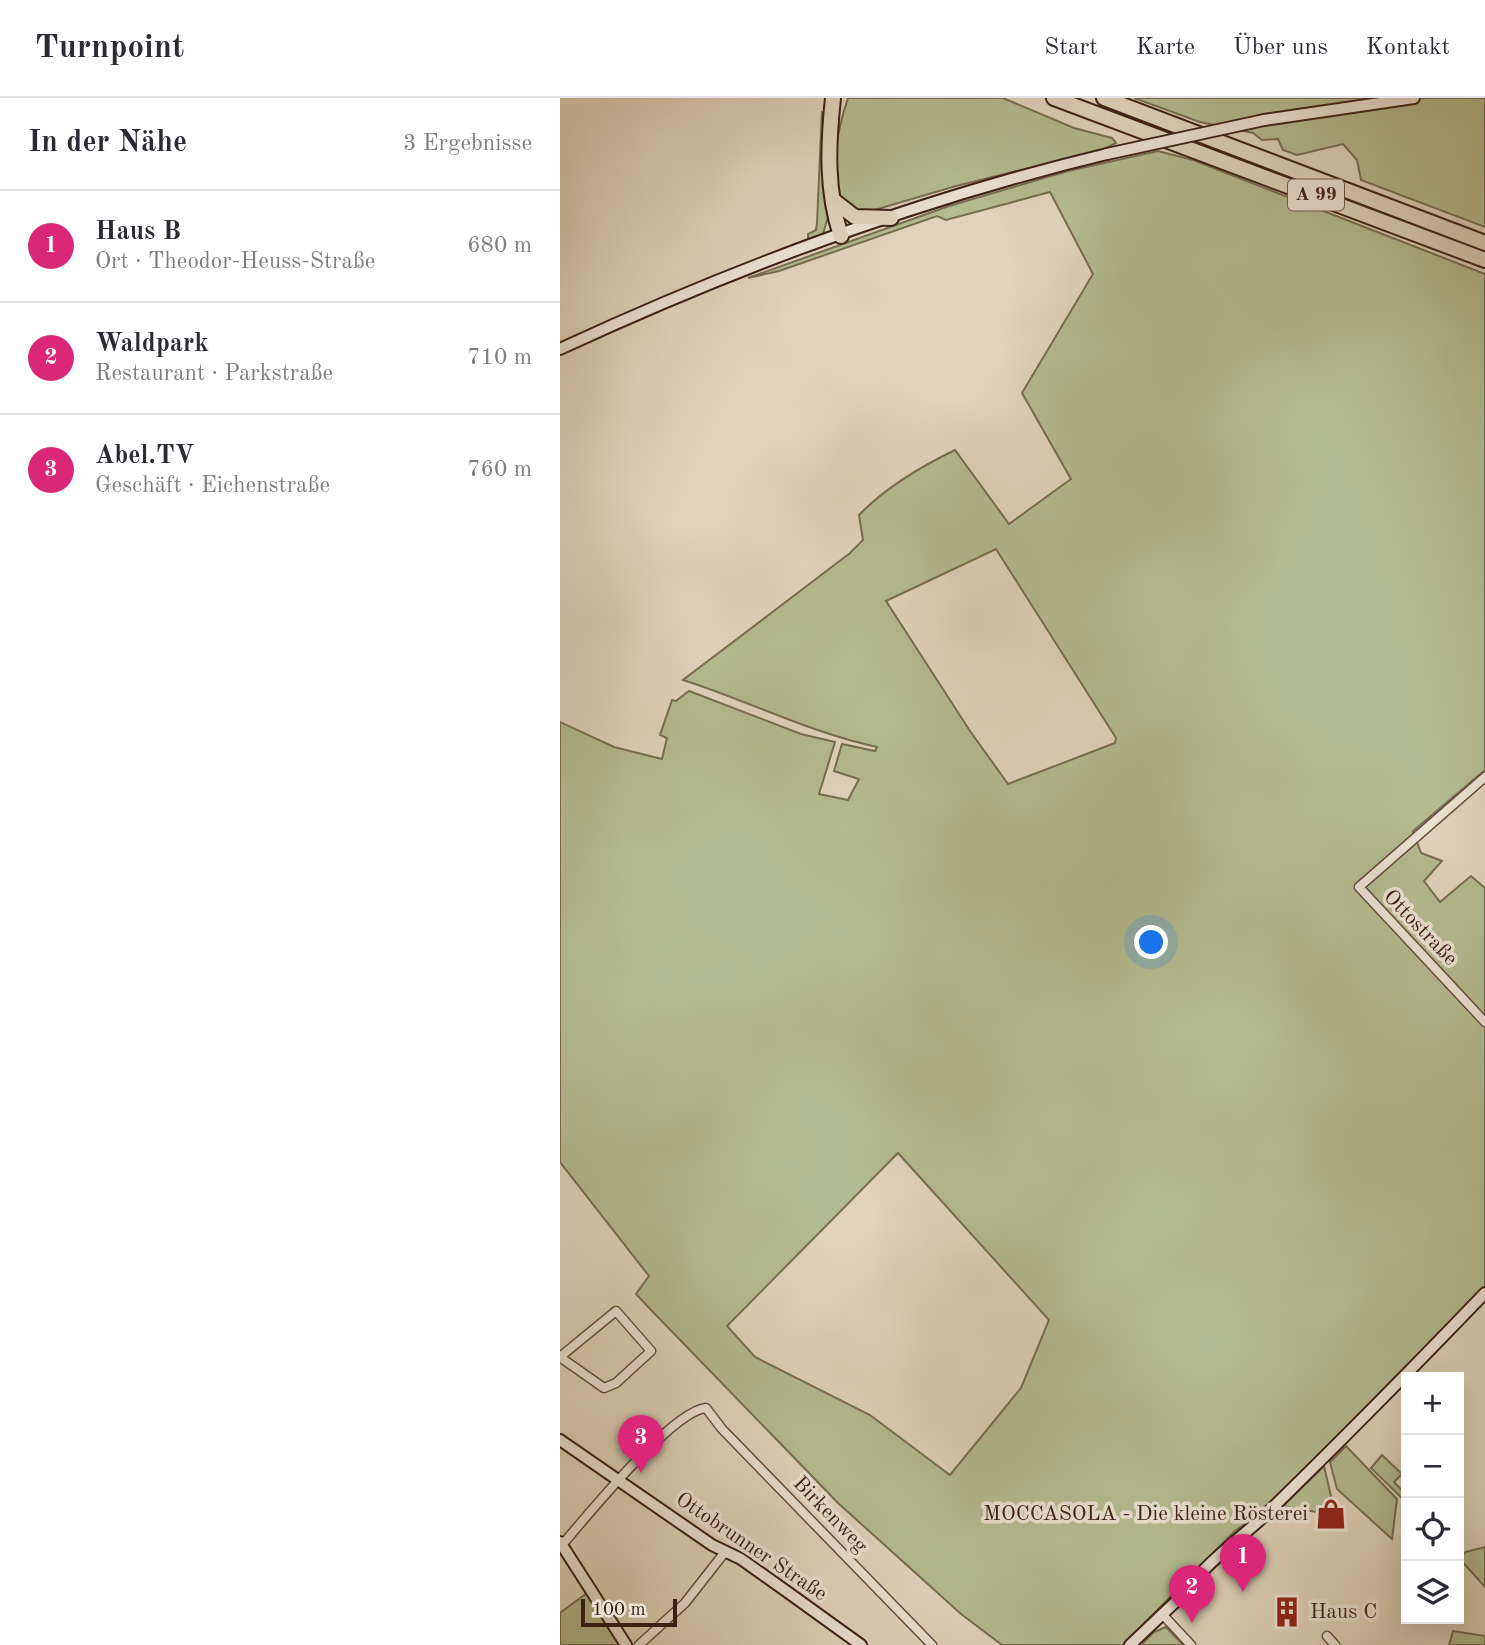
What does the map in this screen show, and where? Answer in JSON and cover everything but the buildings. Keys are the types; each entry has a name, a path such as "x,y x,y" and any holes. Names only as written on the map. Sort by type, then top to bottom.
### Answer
{"highway":[{"path":"832,98 828,160 832,199 841,236"},
{"path":"831,118 840,98"},
{"name":"A 99","path":"1054,98 1485,260"},
{"name":"A 99","path":"1104,98 1485,243"},
{"path":"832,199 855,217 891,218"}],"main road":[{"path":"560,349 652,309 841,236 1006,180 1107,154 1264,120 1414,98"},
{"path":"1130,1645 1220,1562 1485,1293"},
{"name":"Ottobrunner Straße","path":"560,1440 725,1552 741,1559 861,1645"},
{"path":"561,1543 626,1645"}],"street":[{"name":"Ottostraße","path":"1485,777 1359,887 1485,1022"},
{"path":"616,1311 651,1351 610,1388 604,1388 560,1357 616,1311"},
{"name":"Birkenweg","path":"619,1481 670,1430 699,1409 706,1408 722,1429 933,1645"},
{"path":"561,1543 619,1481"},
{"path":"639,1645 685,1603 725,1552"},
{"path":"1162,1614 1191,1645"},
{"path":"1327,1636 1335,1645"}],"green space":[{"path":"848,98 1003,98 1074,128 1112,138 1116,143 1102,150 956,186 861,214 842,202 835,180 836,151"},
{"path":"1134,98 1485,98 1485,227 1361,180 1357,160 1343,144 1297,155 1283,150 1278,139 1262,140 1253,133 1200,122"},
{"path":"822,112 825,113 828,217 823,234 812,239 808,238 808,234 816,230 817,222"},
{"path":"1158,151 1193,160 1485,274 1485,770 1413,831 1421,853 1442,861 1424,881 1440,902 1471,876 1485,888 1485,1287 1266,1509 1235,1531 1123,1645 1002,1645 961,1614 838,1503 636,1294 649,1276 560,1162 560,722 614,747 662,759 667,738 660,735 672,700 676,701 689,691 801,734 835,742 819,794 848,800 859,779 834,771 842,744 875,751 877,747 803,725 683,680 850,553 863,540 859,515 869,505 916,471 955,450 1009,524 1071,479 1022,393 1093,274 1050,192 946,220 937,216 779,271 748,278 949,206 1068,171","holes":["996,549 1116,738 1115,743 1008,784 970,731 886,601","898,1153 1049,1320 1021,1388 950,1475 870,1415 755,1357 727,1326"]},
{"path":"1346,1446 1397,1499 1392,1539 1337,1489 1330,1462"},
{"path":"1382,1455 1401,1473 1394,1482 1401,1490 1401,1497 1371,1468"},
{"path":"1324,1466 1331,1496 1316,1512 1283,1506"},
{"path":"1485,1547 1485,1587 1464,1564 1466,1552"},
{"path":"587,1593 620,1645 560,1645 560,1613"},
{"path":"1166,1627 1183,1645 1141,1645 1154,1632"},
{"path":"1453,1631 1485,1636 1485,1645 1449,1645"}],"place":[{"name":"Abel.TV","path":"641,1473"},
{"name":"MOCCASOLA - Die kleine Rösterei","path":"1331,1514"},
{"name":"Haus B","path":"1243,1592"},
{"name":"Haus C","path":"1287,1612"},
{"name":"Waldpark","path":"1192,1623"}]}
